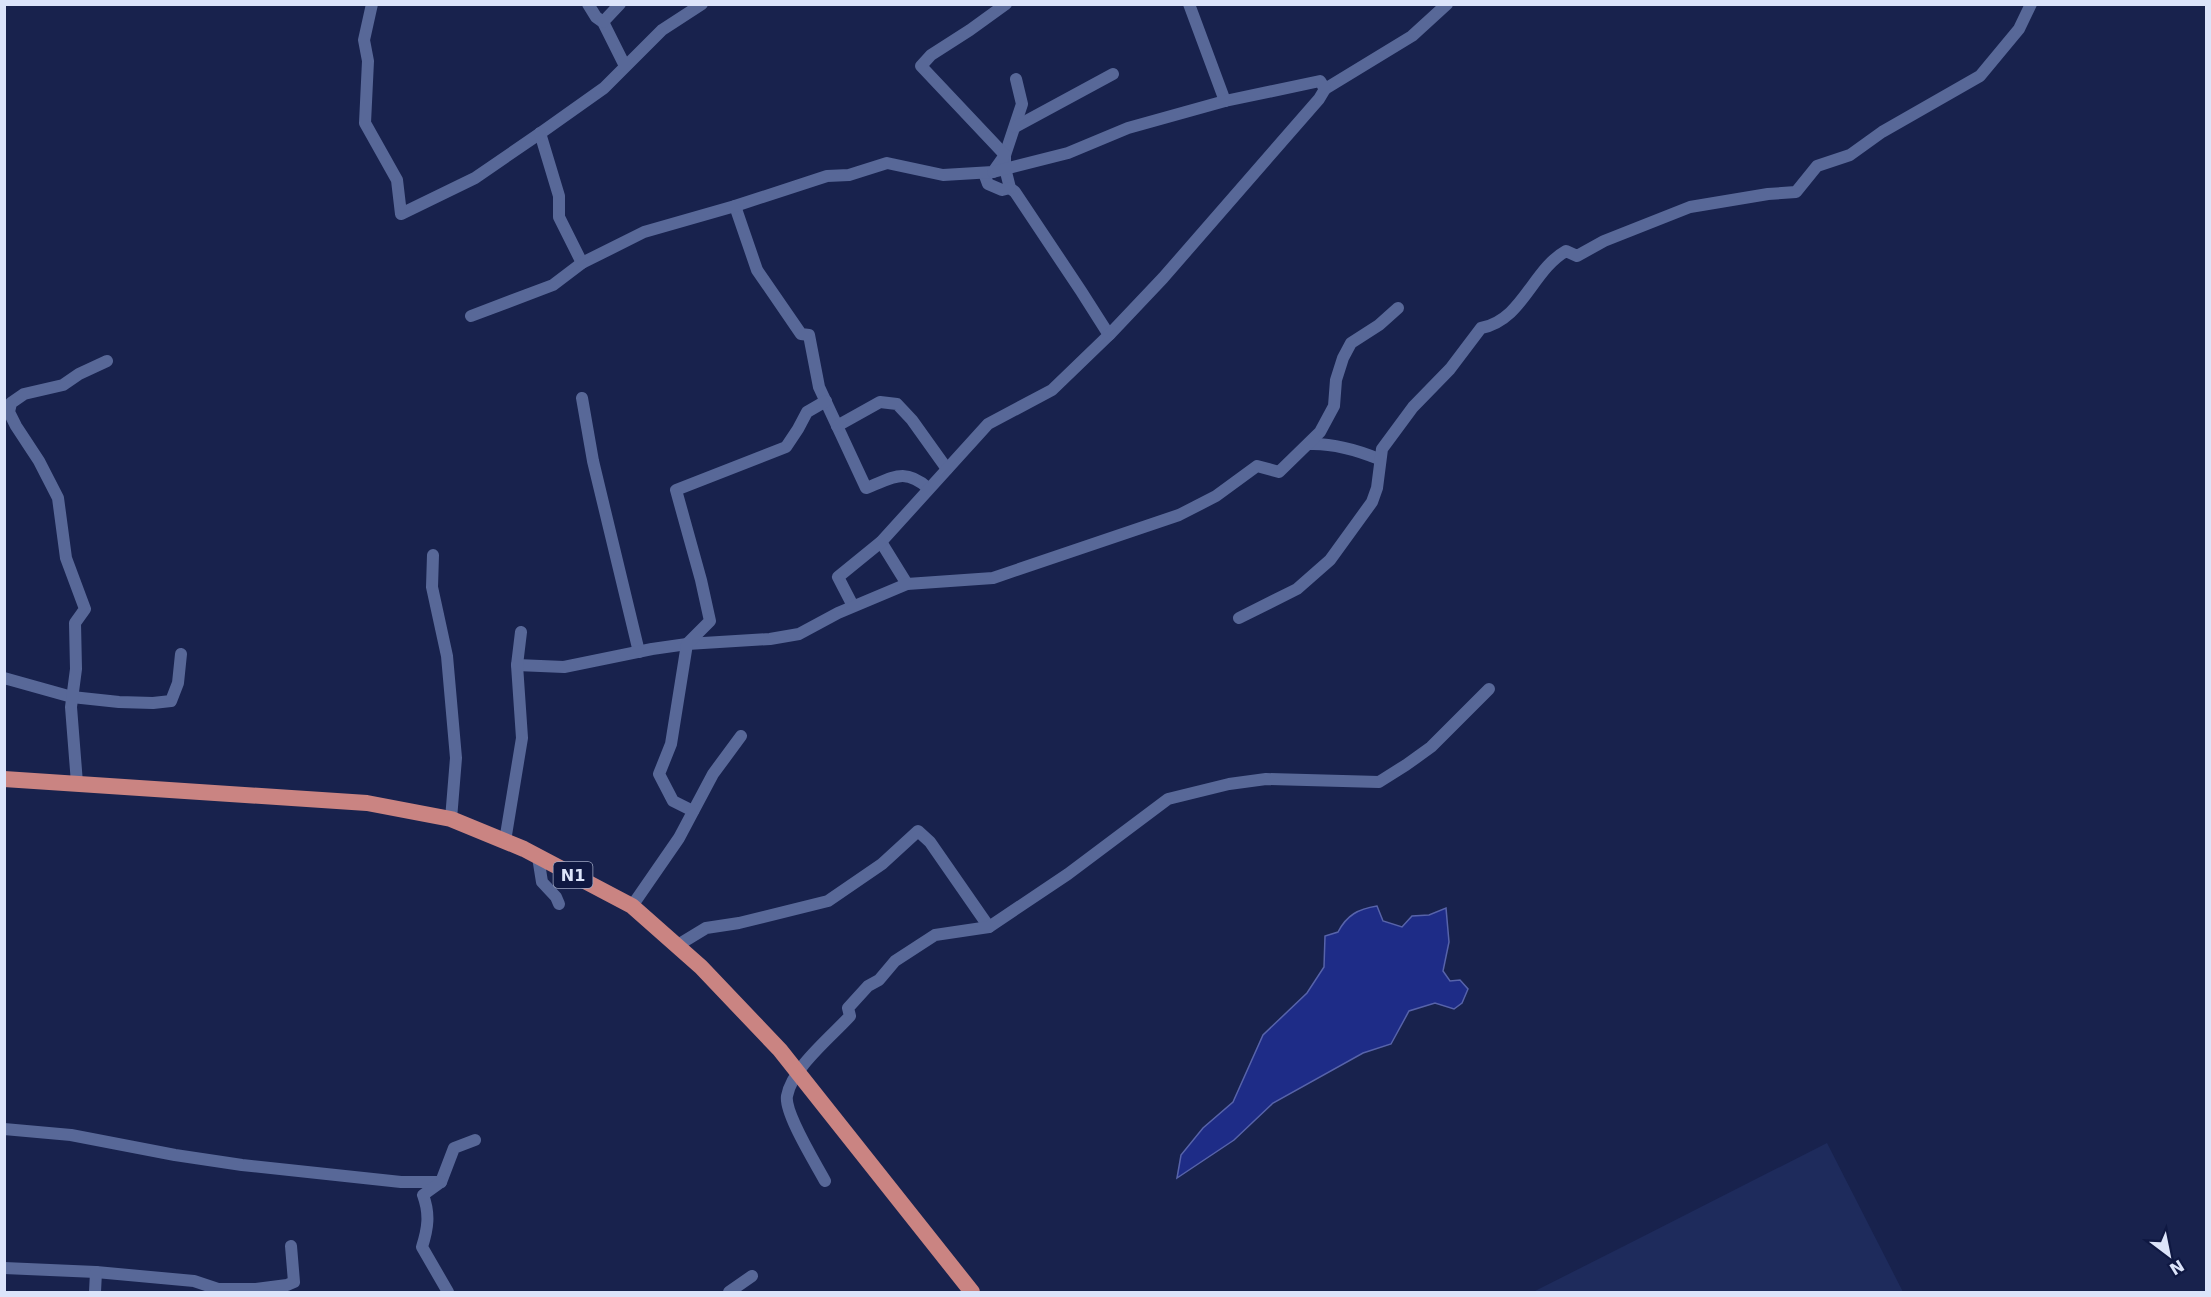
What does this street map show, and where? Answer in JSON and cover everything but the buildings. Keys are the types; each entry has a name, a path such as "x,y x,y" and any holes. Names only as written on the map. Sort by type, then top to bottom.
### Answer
{"highway":[{"name":"N1","path":"4,778 367,803 451,819 505,841 632,906 709,975 780,1050 972,1293"}],"street":[{"path":"372,4 364,40 368,61 365,123 397,180 401,214 475,178 540,134 604,88 662,30 702,4"},
{"path":"588,4 596,17 603,22 625,66"},
{"path":"603,22 620,4"},
{"path":"1005,4 931,55 921,66 1009,180 1010,188 1048,241 1108,335"},
{"path":"1190,4 1225,100"},
{"path":"853,606 838,577 881,542 988,424 1052,390 1108,335 1171,269 1319,99 1325,89 1412,36 1447,4"},
{"path":"1239,618 1297,589 1330,560 1372,502 1377,488 1382,449 1413,407 1450,369 1481,328 1494,325 1512,311 1555,258 1566,251 1576,256 1604,241 1690,207 1768,194 1796,192 1817,166 1850,155 1882,132 1980,76 2019,29 2031,4"},
{"path":"1015,127 1113,74"},
{"path":"1010,188 1002,190 988,184 1015,127 1022,104 1016,79"},
{"path":"471,316 553,285 582,263 644,232 827,176 849,175 887,163 943,175 997,167 1068,153 1128,128 1225,100 1320,81 1325,89"},
{"path":"540,134 559,196 560,217 582,263"},
{"path":"735,206 757,270 801,334 809,335 819,387 866,488 902,475 916,477 928,488"},
{"path":"517,665 564,668 687,644 770,639 799,634 853,606 907,584 993,578 1179,514 1216,496 1257,466 1279,472 1309,444 1320,432 1334,406 1336,380 1351,343 1379,325 1398,308"},
{"path":"78,783 71,707 77,638 75,623 85,609 66,558 58,498 39,461 9,412 11,403 24,394 63,385 79,374 107,361"},
{"path":"582,398 593,461 639,652"},
{"path":"693,811 673,801 659,774 671,744 687,644 710,621 676,490 786,447 807,412 826,401"},
{"path":"837,426 880,402 897,404 912,420 948,469"},
{"path":"1309,444 1323,443 1364,452 1379,459"},
{"path":"881,542 907,584"},
{"path":"433,555 432,587 447,656 456,758 451,819"},
{"path":"505,841 522,738 517,665 521,632"},
{"path":"4,678 72,697 119,702 171,701 178,683 181,654"},
{"path":"825,1181 794,1124 786,1098 798,1072 850,1016 848,1008 868,986 879,980 895,961 935,936 988,927 1068,874 1168,799 1229,784 1266,778 1379,782 1431,747 1489,689"},
{"path":"632,906 679,838 713,774 741,736"},
{"path":"678,945 706,928 739,923 828,901 882,864 918,831 930,842 988,927"},
{"path":"538,857 542,882 556,897 559,904"},
{"path":"4,1129 71,1135 242,1165 402,1182 441,1182"},
{"path":"448,1293 422,1247 428,1226 428,1208 423,1195 441,1182 454,1148 475,1140"},
{"path":"4,1268 96,1272 194,1281 218,1289 256,1289 287,1285 294,1281 291,1246"},
{"path":"94,1293 96,1272"},
{"path":"729,1293 752,1276"}],"shaded area":[{"path":"1377,906 1383,921 1402,927 1412,916 1429,915 1446,908 1449,942 1443,971 1450,981 1460,980 1468,989 1462,1003 1454,1009 1435,1003 1409,1011 1391,1044 1363,1053 1273,1103 1234,1140 1177,1178 1181,1155 1203,1128 1233,1102 1263,1035 1307,993 1324,967 1325,936 1338,932 1345,921 1354,914"},
{"path":"1827,1143 1903,1292 1533,1292 1638,1239"}]}
